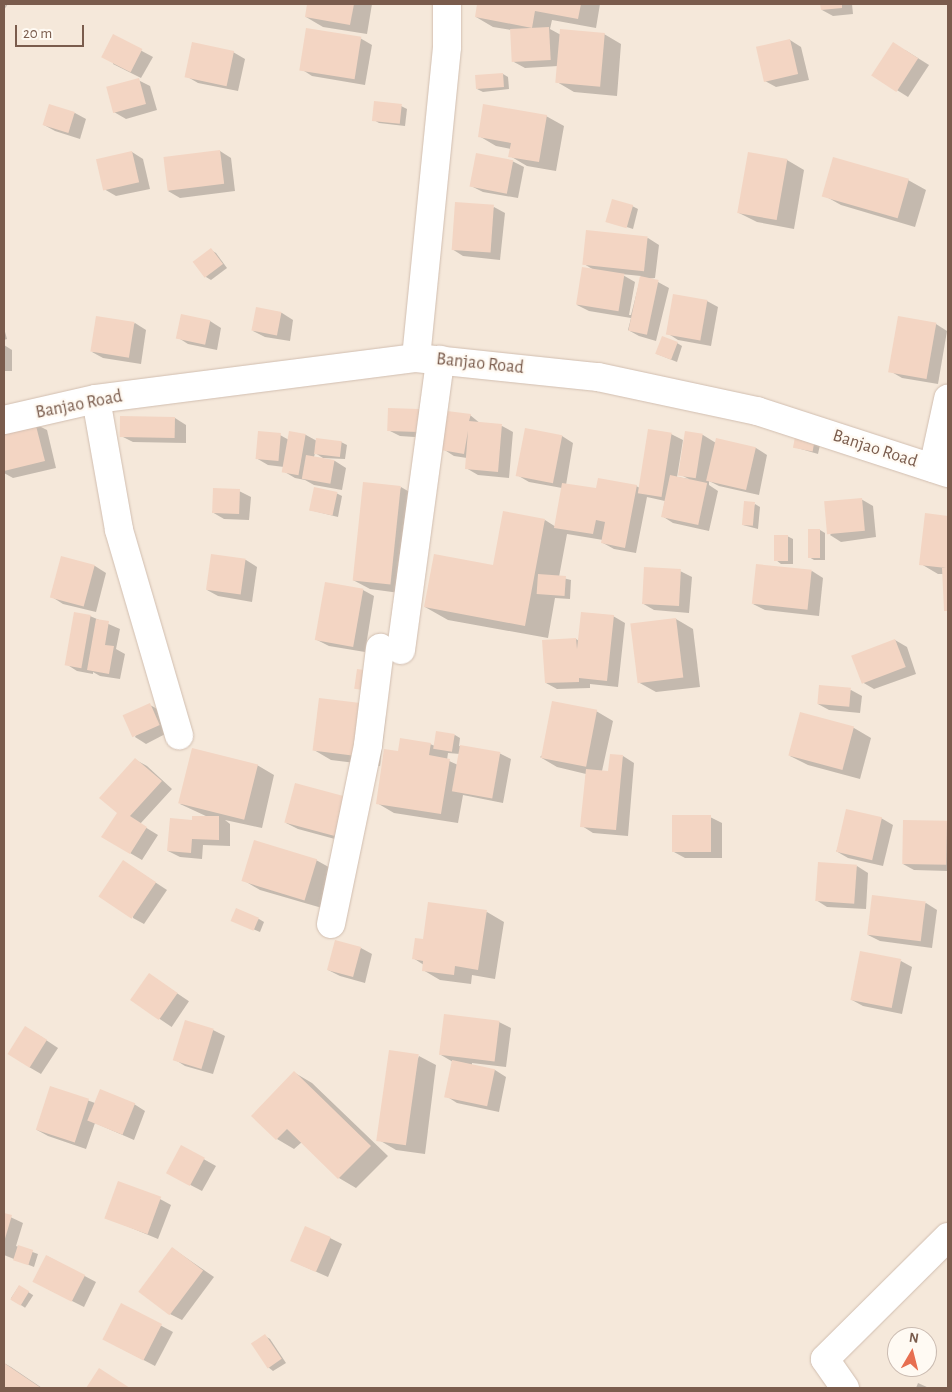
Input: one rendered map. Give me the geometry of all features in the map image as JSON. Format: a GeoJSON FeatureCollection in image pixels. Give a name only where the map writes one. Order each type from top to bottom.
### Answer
{"type":"FeatureCollection","features":[{"type":"Feature","properties":{"kind":"street"},"geometry":{"type":"LineString","coordinates":[[331,924],[390,649],[428,359],[438,144],[447,47],[447,4]]}},
{"type":"Feature","properties":{"kind":"street","name":"Banjao Road"},"geometry":{"type":"LineString","coordinates":[[4,420],[96,399],[428,359],[598,376],[757,411],[941,470]]}},
{"type":"Feature","properties":{"kind":"street"},"geometry":{"type":"LineString","coordinates":[[96,399],[119,530],[179,735]]}},
{"type":"Feature","properties":{"kind":"street"},"geometry":{"type":"LineString","coordinates":[[941,470],[948,399]]}},
{"type":"Feature","properties":{"kind":"street"},"geometry":{"type":"LineString","coordinates":[[845,1388],[825,1359],[948,1237]]}},
{"type":"Feature","properties":{"kind":"shaded area"},"geometry":{"type":"Polygon","coordinates":[[[4,4],[948,4],[948,1388],[4,1388],[4,4]]]}},
{"type":"Feature","properties":{"kind":"building"},"geometry":{"type":"Polygon","coordinates":[[[307,4],[354,4],[350,25],[305,17],[307,4]]]}},
{"type":"Feature","properties":{"kind":"building"},"geometry":{"type":"Polygon","coordinates":[[[477,4],[581,4],[578,19],[535,11],[532,28],[475,17],[477,4]]]}},
{"type":"Feature","properties":{"kind":"building"},"geometry":{"type":"Polygon","coordinates":[[[820,4],[842,4],[842,8],[821,10],[820,4]]]}},
{"type":"Feature","properties":{"kind":"building"},"geometry":{"type":"Polygon","coordinates":[[[549,27],[551,60],[512,62],[510,29],[549,27]]]}},
{"type":"Feature","properties":{"kind":"building"},"geometry":{"type":"Polygon","coordinates":[[[306,28],[361,37],[355,79],[299,70],[306,28]]]}},
{"type":"Feature","properties":{"kind":"building"},"geometry":{"type":"Polygon","coordinates":[[[560,29],[605,33],[600,87],[555,83],[560,29]]]}},
{"type":"Feature","properties":{"kind":"building"},"geometry":{"type":"Polygon","coordinates":[[[113,34],[142,49],[131,72],[101,57],[113,34]]]}},
{"type":"Feature","properties":{"kind":"building"},"geometry":{"type":"Polygon","coordinates":[[[790,39],[798,74],[764,82],[756,47],[790,39]]]}},
{"type":"Feature","properties":{"kind":"building"},"geometry":{"type":"Polygon","coordinates":[[[192,42],[234,51],[227,86],[185,77],[192,42]]]}},
{"type":"Feature","properties":{"kind":"building"},"geometry":{"type":"Polygon","coordinates":[[[893,42],[918,58],[896,92],[871,76],[893,42]]]}},
{"type":"Feature","properties":{"kind":"building"},"geometry":{"type":"Polygon","coordinates":[[[503,73],[504,87],[476,89],[475,75],[503,73]]]}},
{"type":"Feature","properties":{"kind":"building"},"geometry":{"type":"Polygon","coordinates":[[[139,78],[146,104],[113,113],[106,87],[139,78]]]}},
{"type":"Feature","properties":{"kind":"building"},"geometry":{"type":"Polygon","coordinates":[[[374,101],[402,104],[400,124],[372,121],[374,101]]]}},
{"type":"Feature","properties":{"kind":"building"},"geometry":{"type":"Polygon","coordinates":[[[49,104],[75,112],[68,133],[43,125],[49,104]]]}},
{"type":"Feature","properties":{"kind":"building"},"geometry":{"type":"Polygon","coordinates":[[[483,104],[547,115],[539,162],[508,157],[511,143],[478,137],[483,104]]]}},
{"type":"Feature","properties":{"kind":"building"},"geometry":{"type":"Polygon","coordinates":[[[220,150],[224,184],[168,191],[163,157],[220,150]]]}},
{"type":"Feature","properties":{"kind":"building"},"geometry":{"type":"Polygon","coordinates":[[[132,151],[139,182],[103,191],[96,159],[132,151]]]}},
{"type":"Feature","properties":{"kind":"building"},"geometry":{"type":"Polygon","coordinates":[[[748,152],[787,159],[777,220],[737,213],[748,152]]]}},
{"type":"Feature","properties":{"kind":"building"},"geometry":{"type":"Polygon","coordinates":[[[476,153],[513,160],[507,194],[470,186],[476,153]]]}},
{"type":"Feature","properties":{"kind":"building"},"geometry":{"type":"Polygon","coordinates":[[[833,157],[909,179],[898,218],[822,196],[833,157]]]}},
{"type":"Feature","properties":{"kind":"building"},"geometry":{"type":"Polygon","coordinates":[[[612,199],[633,205],[627,228],[605,222],[612,199]]]}},
{"type":"Feature","properties":{"kind":"building"},"geometry":{"type":"Polygon","coordinates":[[[455,202],[494,205],[491,253],[452,250],[455,202]]]}},
{"type":"Feature","properties":{"kind":"building"},"geometry":{"type":"Polygon","coordinates":[[[586,230],[648,236],[644,271],[582,265],[586,230]]]}},
{"type":"Feature","properties":{"kind":"building"},"geometry":{"type":"Polygon","coordinates":[[[211,248],[223,264],[205,278],[193,262],[211,248]]]}},
{"type":"Feature","properties":{"kind":"building"},"geometry":{"type":"Polygon","coordinates":[[[582,267],[624,274],[619,311],[576,305],[582,267]]]}},
{"type":"Feature","properties":{"kind":"building"},"geometry":{"type":"Polygon","coordinates":[[[640,276],[659,280],[647,335],[628,331],[640,276]]]}},
{"type":"Feature","properties":{"kind":"building"},"geometry":{"type":"Polygon","coordinates":[[[673,294],[707,300],[700,340],[666,334],[673,294]]]}},
{"type":"Feature","properties":{"kind":"building"},"geometry":{"type":"Polygon","coordinates":[[[256,307],[282,312],[277,336],[251,331],[256,307]]]}},
{"type":"Feature","properties":{"kind":"building"},"geometry":{"type":"Polygon","coordinates":[[[181,314],[210,320],[205,345],[176,338],[181,314]]]}},
{"type":"Feature","properties":{"kind":"building"},"geometry":{"type":"Polygon","coordinates":[[[96,316],[135,322],[129,358],[90,352],[96,316]]]}},
{"type":"Feature","properties":{"kind":"building"},"geometry":{"type":"Polygon","coordinates":[[[898,316],[936,323],[927,379],[888,372],[898,316]]]}},
{"type":"Feature","properties":{"kind":"building"},"geometry":{"type":"Polygon","coordinates":[[[662,336],[678,342],[671,360],[655,354],[662,336]]]}},
{"type":"Feature","properties":{"kind":"building"},"geometry":{"type":"Polygon","coordinates":[[[388,408],[419,409],[418,432],[387,431],[388,408]]]}},
{"type":"Feature","properties":{"kind":"building"},"geometry":{"type":"Polygon","coordinates":[[[447,411],[471,414],[469,421],[502,424],[498,472],[465,469],[468,431],[464,454],[441,450],[447,411]]]}},
{"type":"Feature","properties":{"kind":"building"},"geometry":{"type":"Polygon","coordinates":[[[120,416],[175,417],[175,438],[120,437],[120,416]]]}},
{"type":"Feature","properties":{"kind":"building"},"geometry":{"type":"Polygon","coordinates":[[[35,422],[45,461],[4,471],[4,430],[35,422]]]}},
{"type":"Feature","properties":{"kind":"building"},"geometry":{"type":"Polygon","coordinates":[[[525,428],[562,435],[553,483],[516,476],[525,428]]]}},
{"type":"Feature","properties":{"kind":"building"},"geometry":{"type":"Polygon","coordinates":[[[648,429],[672,433],[662,497],[638,493],[648,429]]]}},
{"type":"Feature","properties":{"kind":"building"},"geometry":{"type":"Polygon","coordinates":[[[258,431],[281,433],[278,461],[256,459],[258,431]]]}},
{"type":"Feature","properties":{"kind":"building"},"geometry":{"type":"Polygon","coordinates":[[[289,431],[306,434],[298,475],[282,472],[289,431]]]}},
{"type":"Feature","properties":{"kind":"building"},"geometry":{"type":"Polygon","coordinates":[[[685,431],[703,434],[696,478],[678,475],[685,431]]]}},
{"type":"Feature","properties":{"kind":"building"},"geometry":{"type":"Polygon","coordinates":[[[796,432],[816,436],[813,452],[793,448],[796,432]]]}},
{"type":"Feature","properties":{"kind":"building"},"geometry":{"type":"Polygon","coordinates":[[[316,438],[342,441],[340,457],[314,454],[316,438]]]}},
{"type":"Feature","properties":{"kind":"building"},"geometry":{"type":"Polygon","coordinates":[[[716,438],[756,447],[746,490],[706,481],[716,438]]]}},
{"type":"Feature","properties":{"kind":"building"},"geometry":{"type":"Polygon","coordinates":[[[306,455],[335,460],[330,484],[302,479],[306,455]]]}},
{"type":"Feature","properties":{"kind":"building"},"geometry":{"type":"Polygon","coordinates":[[[670,475],[707,483],[698,525],[661,517],[670,475]]]}},
{"type":"Feature","properties":{"kind":"building"},"geometry":{"type":"Polygon","coordinates":[[[598,478],[637,485],[625,548],[601,543],[605,522],[596,520],[593,534],[554,528],[562,483],[596,488],[598,478]]]}},
{"type":"Feature","properties":{"kind":"building"},"geometry":{"type":"Polygon","coordinates":[[[363,482],[401,486],[390,584],[353,580],[363,482]]]}},
{"type":"Feature","properties":{"kind":"building"},"geometry":{"type":"Polygon","coordinates":[[[314,487],[337,492],[332,515],[309,510],[314,487]]]}},
{"type":"Feature","properties":{"kind":"building"},"geometry":{"type":"Polygon","coordinates":[[[213,488],[240,489],[239,514],[212,513],[213,488]]]}},
{"type":"Feature","properties":{"kind":"building"},"geometry":{"type":"Polygon","coordinates":[[[862,498],[865,531],[827,534],[824,501],[862,498]]]}},
{"type":"Feature","properties":{"kind":"building"},"geometry":{"type":"Polygon","coordinates":[[[744,501],[755,502],[753,526],[742,525],[744,501]]]}},
{"type":"Feature","properties":{"kind":"building"},"geometry":{"type":"Polygon","coordinates":[[[503,511],[545,519],[525,626],[424,607],[434,554],[493,565],[503,511]]]}},
{"type":"Feature","properties":{"kind":"building"},"geometry":{"type":"Polygon","coordinates":[[[925,513],[948,516],[948,611],[944,611],[942,568],[946,568],[919,565],[925,513]]]}},
{"type":"Feature","properties":{"kind":"building"},"geometry":{"type":"Polygon","coordinates":[[[808,529],[820,529],[820,558],[808,558],[808,529]]]}},
{"type":"Feature","properties":{"kind":"building"},"geometry":{"type":"Polygon","coordinates":[[[774,535],[788,535],[788,561],[774,561],[774,535]]]}},
{"type":"Feature","properties":{"kind":"building"},"geometry":{"type":"Polygon","coordinates":[[[211,554],[246,559],[241,595],[206,590],[211,554]]]}},
{"type":"Feature","properties":{"kind":"building"},"geometry":{"type":"Polygon","coordinates":[[[61,556],[95,565],[84,607],[50,598],[61,556]]]}},
{"type":"Feature","properties":{"kind":"building"},"geometry":{"type":"Polygon","coordinates":[[[756,564],[812,570],[808,610],[752,604],[756,564]]]}},
{"type":"Feature","properties":{"kind":"building"},"geometry":{"type":"Polygon","coordinates":[[[644,567],[681,569],[679,606],[642,604],[644,567]]]}},
{"type":"Feature","properties":{"kind":"building"},"geometry":{"type":"Polygon","coordinates":[[[538,574],[566,576],[565,596],[537,594],[538,574]]]}},
{"type":"Feature","properties":{"kind":"building"},"geometry":{"type":"Polygon","coordinates":[[[325,582],[363,589],[353,647],[315,640],[325,582]]]}},
{"type":"Feature","properties":{"kind":"building"},"geometry":{"type":"Polygon","coordinates":[[[74,612],[91,615],[81,668],[65,665],[74,612]]]}},
{"type":"Feature","properties":{"kind":"building"},"geometry":{"type":"Polygon","coordinates":[[[581,612],[614,615],[607,681],[579,678],[579,682],[545,683],[542,640],[576,638],[577,649],[581,612]]]}},
{"type":"Feature","properties":{"kind":"building"},"geometry":{"type":"Polygon","coordinates":[[[676,618],[683,678],[638,683],[630,624],[676,618]]]}},
{"type":"Feature","properties":{"kind":"building"},"geometry":{"type":"Polygon","coordinates":[[[96,619],[109,621],[105,645],[114,646],[109,674],[87,670],[96,619]]]}},
{"type":"Feature","properties":{"kind":"building"},"geometry":{"type":"Polygon","coordinates":[[[895,639],[906,667],[862,684],[851,656],[895,639]]]}},
{"type":"Feature","properties":{"kind":"building"},"geometry":{"type":"Polygon","coordinates":[[[357,669],[371,671],[368,691],[354,689],[357,669]]]}},
{"type":"Feature","properties":{"kind":"building"},"geometry":{"type":"Polygon","coordinates":[[[819,685],[851,688],[849,707],[817,704],[819,685]]]}},
{"type":"Feature","properties":{"kind":"building"},"geometry":{"type":"Polygon","coordinates":[[[319,698],[369,704],[362,757],[313,751],[319,698]]]}},
{"type":"Feature","properties":{"kind":"building"},"geometry":{"type":"Polygon","coordinates":[[[552,701],[597,710],[586,767],[541,758],[552,701]]]}},
{"type":"Feature","properties":{"kind":"building"},"geometry":{"type":"Polygon","coordinates":[[[150,703],[160,725],[132,737],[123,715],[150,703]]]}},
{"type":"Feature","properties":{"kind":"building"},"geometry":{"type":"Polygon","coordinates":[[[800,712],[854,726],[842,770],[788,755],[800,712]]]}},
{"type":"Feature","properties":{"kind":"building"},"geometry":{"type":"Polygon","coordinates":[[[436,731],[455,734],[452,752],[433,749],[436,731]]]}},
{"type":"Feature","properties":{"kind":"building"},"geometry":{"type":"Polygon","coordinates":[[[400,738],[431,743],[429,755],[450,759],[441,814],[376,804],[384,749],[398,751],[400,738]]]}},
{"type":"Feature","properties":{"kind":"building"},"geometry":{"type":"Polygon","coordinates":[[[460,745],[500,752],[492,798],[452,791],[460,745]]]}},
{"type":"Feature","properties":{"kind":"building"},"geometry":{"type":"Polygon","coordinates":[[[192,748],[258,764],[244,820],[178,803],[192,748]]]}},
{"type":"Feature","properties":{"kind":"building"},"geometry":{"type":"Polygon","coordinates":[[[610,754],[623,755],[616,830],[580,827],[586,769],[608,771],[610,754]]]}},
{"type":"Feature","properties":{"kind":"building"},"geometry":{"type":"Polygon","coordinates":[[[135,758],[162,781],[130,816],[147,827],[130,854],[101,837],[117,813],[99,798],[135,758]]]}},
{"type":"Feature","properties":{"kind":"building"},"geometry":{"type":"Polygon","coordinates":[[[295,783],[345,796],[335,836],[284,823],[295,783]]]}},
{"type":"Feature","properties":{"kind":"building"},"geometry":{"type":"Polygon","coordinates":[[[846,809],[882,817],[872,860],[836,852],[846,809]]]}},
{"type":"Feature","properties":{"kind":"building"},"geometry":{"type":"Polygon","coordinates":[[[672,815],[711,815],[711,852],[672,852],[672,815]]]}},
{"type":"Feature","properties":{"kind":"building"},"geometry":{"type":"Polygon","coordinates":[[[192,816],[219,816],[219,840],[192,839],[191,853],[167,851],[170,818],[192,820],[192,816]]]}},
{"type":"Feature","properties":{"kind":"building"},"geometry":{"type":"Polygon","coordinates":[[[903,820],[947,821],[946,865],[902,864],[903,820]]]}},
{"type":"Feature","properties":{"kind":"building"},"geometry":{"type":"Polygon","coordinates":[[[254,840],[317,859],[305,900],[241,881],[254,840]]]}},
{"type":"Feature","properties":{"kind":"building"},"geometry":{"type":"Polygon","coordinates":[[[123,860],[156,882],[132,919],[98,896],[123,860]]]}},
{"type":"Feature","properties":{"kind":"building"},"geometry":{"type":"Polygon","coordinates":[[[818,862],[857,865],[854,904],[815,901],[818,862]]]}},
{"type":"Feature","properties":{"kind":"building"},"geometry":{"type":"Polygon","coordinates":[[[872,895],[926,902],[921,941],[867,935],[872,895]]]}},
{"type":"Feature","properties":{"kind":"building"},"geometry":{"type":"Polygon","coordinates":[[[428,902],[487,910],[478,970],[455,966],[454,975],[422,971],[423,961],[412,959],[415,938],[423,939],[428,902]]]}},
{"type":"Feature","properties":{"kind":"building"},"geometry":{"type":"Polygon","coordinates":[[[236,908],[259,918],[254,931],[231,921],[236,908]]]}},
{"type":"Feature","properties":{"kind":"building"},"geometry":{"type":"Polygon","coordinates":[[[335,940],[361,947],[353,977],[327,970],[335,940]]]}},
{"type":"Feature","properties":{"kind":"building"},"geometry":{"type":"Polygon","coordinates":[[[860,951],[901,959],[892,1008],[850,1000],[860,951]]]}},
{"type":"Feature","properties":{"kind":"building"},"geometry":{"type":"Polygon","coordinates":[[[149,973],[178,993],[159,1020],[130,1000],[149,973]]]}},
{"type":"Feature","properties":{"kind":"building"},"geometry":{"type":"Polygon","coordinates":[[[444,1014],[500,1021],[495,1062],[439,1055],[444,1014]]]}},
{"type":"Feature","properties":{"kind":"building"},"geometry":{"type":"Polygon","coordinates":[[[185,1020],[214,1029],[201,1069],[173,1060],[185,1020]]]}},
{"type":"Feature","properties":{"kind":"building"},"geometry":{"type":"Polygon","coordinates":[[[25,1026],[47,1040],[30,1068],[8,1054],[25,1026]]]}},
{"type":"Feature","properties":{"kind":"building"},"geometry":{"type":"Polygon","coordinates":[[[389,1050],[419,1054],[406,1145],[376,1141],[389,1050]]]}},
{"type":"Feature","properties":{"kind":"building"},"geometry":{"type":"Polygon","coordinates":[[[452,1060],[495,1069],[487,1106],[444,1097],[452,1060]]]}},
{"type":"Feature","properties":{"kind":"building"},"geometry":{"type":"Polygon","coordinates":[[[294,1071],[371,1146],[338,1179],[287,1129],[276,1140],[251,1116],[294,1071]]]}},
{"type":"Feature","properties":{"kind":"building"},"geometry":{"type":"Polygon","coordinates":[[[50,1086],[89,1099],[75,1142],[36,1130],[50,1086]]]}},
{"type":"Feature","properties":{"kind":"building"},"geometry":{"type":"Polygon","coordinates":[[[100,1089],[135,1103],[122,1135],[87,1121],[100,1089]]]}},
{"type":"Feature","properties":{"kind":"building"},"geometry":{"type":"Polygon","coordinates":[[[181,1145],[205,1158],[190,1186],[166,1173],[181,1145]]]}},
{"type":"Feature","properties":{"kind":"building"},"geometry":{"type":"Polygon","coordinates":[[[118,1181],[161,1197],[148,1234],[104,1219],[118,1181]]]}},
{"type":"Feature","properties":{"kind":"building"},"geometry":{"type":"Polygon","coordinates":[[[4,1213],[12,1215],[4,1242],[4,1213]]]}},
{"type":"Feature","properties":{"kind":"building"},"geometry":{"type":"Polygon","coordinates":[[[305,1226],[331,1237],[316,1272],[290,1261],[305,1226]]]}},
{"type":"Feature","properties":{"kind":"building"},"geometry":{"type":"Polygon","coordinates":[[[18,1245],[33,1250],[28,1265],[13,1260],[18,1245]]]}},
{"type":"Feature","properties":{"kind":"building"},"geometry":{"type":"Polygon","coordinates":[[[172,1247],[203,1270],[169,1315],[138,1292],[172,1247]]]}},
{"type":"Feature","properties":{"kind":"building"},"geometry":{"type":"Polygon","coordinates":[[[46,1255],[85,1275],[72,1302],[32,1282],[46,1255]]]}},
{"type":"Feature","properties":{"kind":"building"},"geometry":{"type":"Polygon","coordinates":[[[19,1285],[29,1291],[21,1306],[10,1300],[19,1285]]]}},
{"type":"Feature","properties":{"kind":"building"},"geometry":{"type":"Polygon","coordinates":[[[121,1303],[162,1324],[143,1360],[102,1340],[121,1303]]]}},
{"type":"Feature","properties":{"kind":"building"},"geometry":{"type":"Polygon","coordinates":[[[265,1334],[282,1359],[268,1368],[251,1344],[265,1334]]]}},
{"type":"Feature","properties":{"kind":"building"},"geometry":{"type":"Polygon","coordinates":[[[4,1363],[41,1388],[4,1388],[4,1363]]]}},
{"type":"Feature","properties":{"kind":"building"},"geometry":{"type":"Polygon","coordinates":[[[99,1368],[130,1388],[86,1388],[99,1368]]]}}]}
